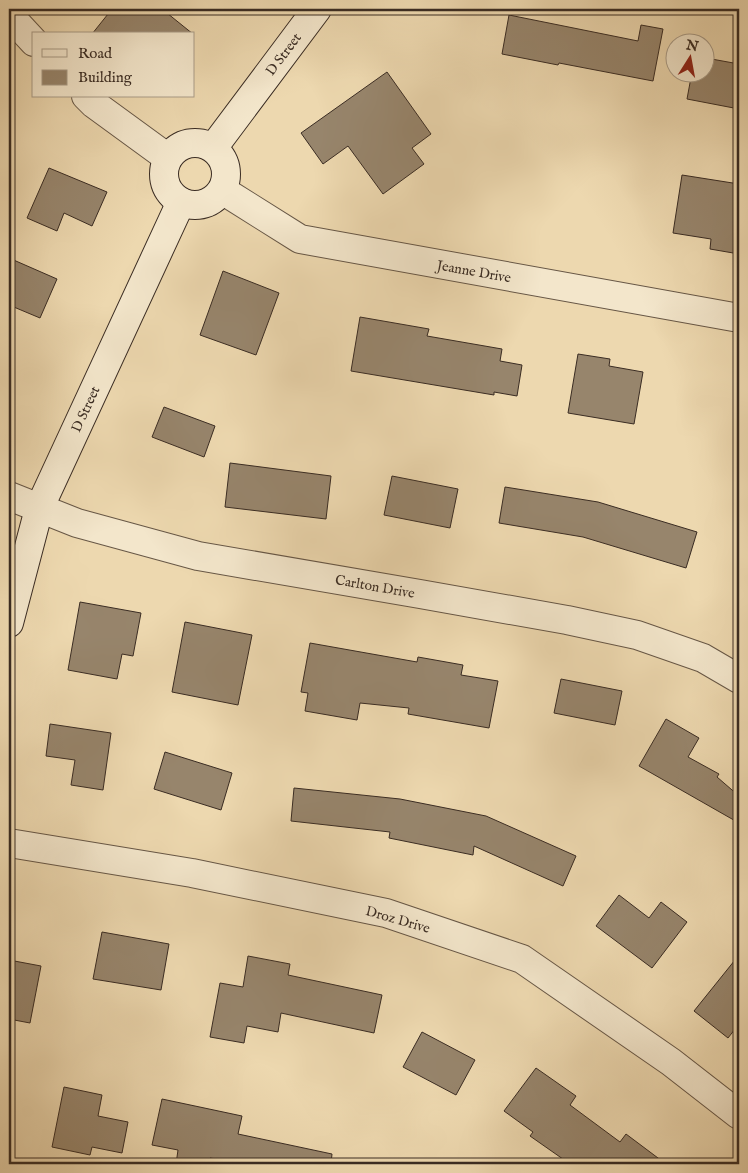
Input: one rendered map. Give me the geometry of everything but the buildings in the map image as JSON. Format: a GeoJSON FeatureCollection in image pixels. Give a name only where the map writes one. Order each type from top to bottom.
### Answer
{"type":"FeatureCollection","features":[{"type":"Feature","properties":{"kind":"street","name":"D Street"},"geometry":{"type":"LineString","coordinates":[[213,148],[317,9]]}},
{"type":"Feature","properties":{"kind":"street"},"geometry":{"type":"LineString","coordinates":[[9,15],[32,40]]}},
{"type":"Feature","properties":{"kind":"street"},"geometry":{"type":"LineString","coordinates":[[88,98],[168,158]]}},
{"type":"Feature","properties":{"kind":"street"},"geometry":{"type":"LineString","coordinates":[[199,143],[213,148],[225,164],[225,185],[222,190],[211,201],[201,206],[180,202],[172,196],[166,187],[164,167],[168,158],[175,150],[184,145],[199,143]]}},
{"type":"Feature","properties":{"kind":"street","name":"Jeanne Drive"},"geometry":{"type":"LineString","coordinates":[[222,190],[300,239],[739,318]]}},
{"type":"Feature","properties":{"kind":"street","name":"D Street"},"geometry":{"type":"LineString","coordinates":[[9,623],[39,509],[180,202]]}},
{"type":"Feature","properties":{"kind":"street","name":"Carlton Drive"},"geometry":{"type":"LineString","coordinates":[[9,496],[78,523],[198,556],[538,615],[637,635],[703,658],[739,679]]}},
{"type":"Feature","properties":{"kind":"street","name":"Droz Drive"},"geometry":{"type":"LineString","coordinates":[[9,843],[192,873],[386,913],[522,959],[671,1062],[739,1115]]}}]}
